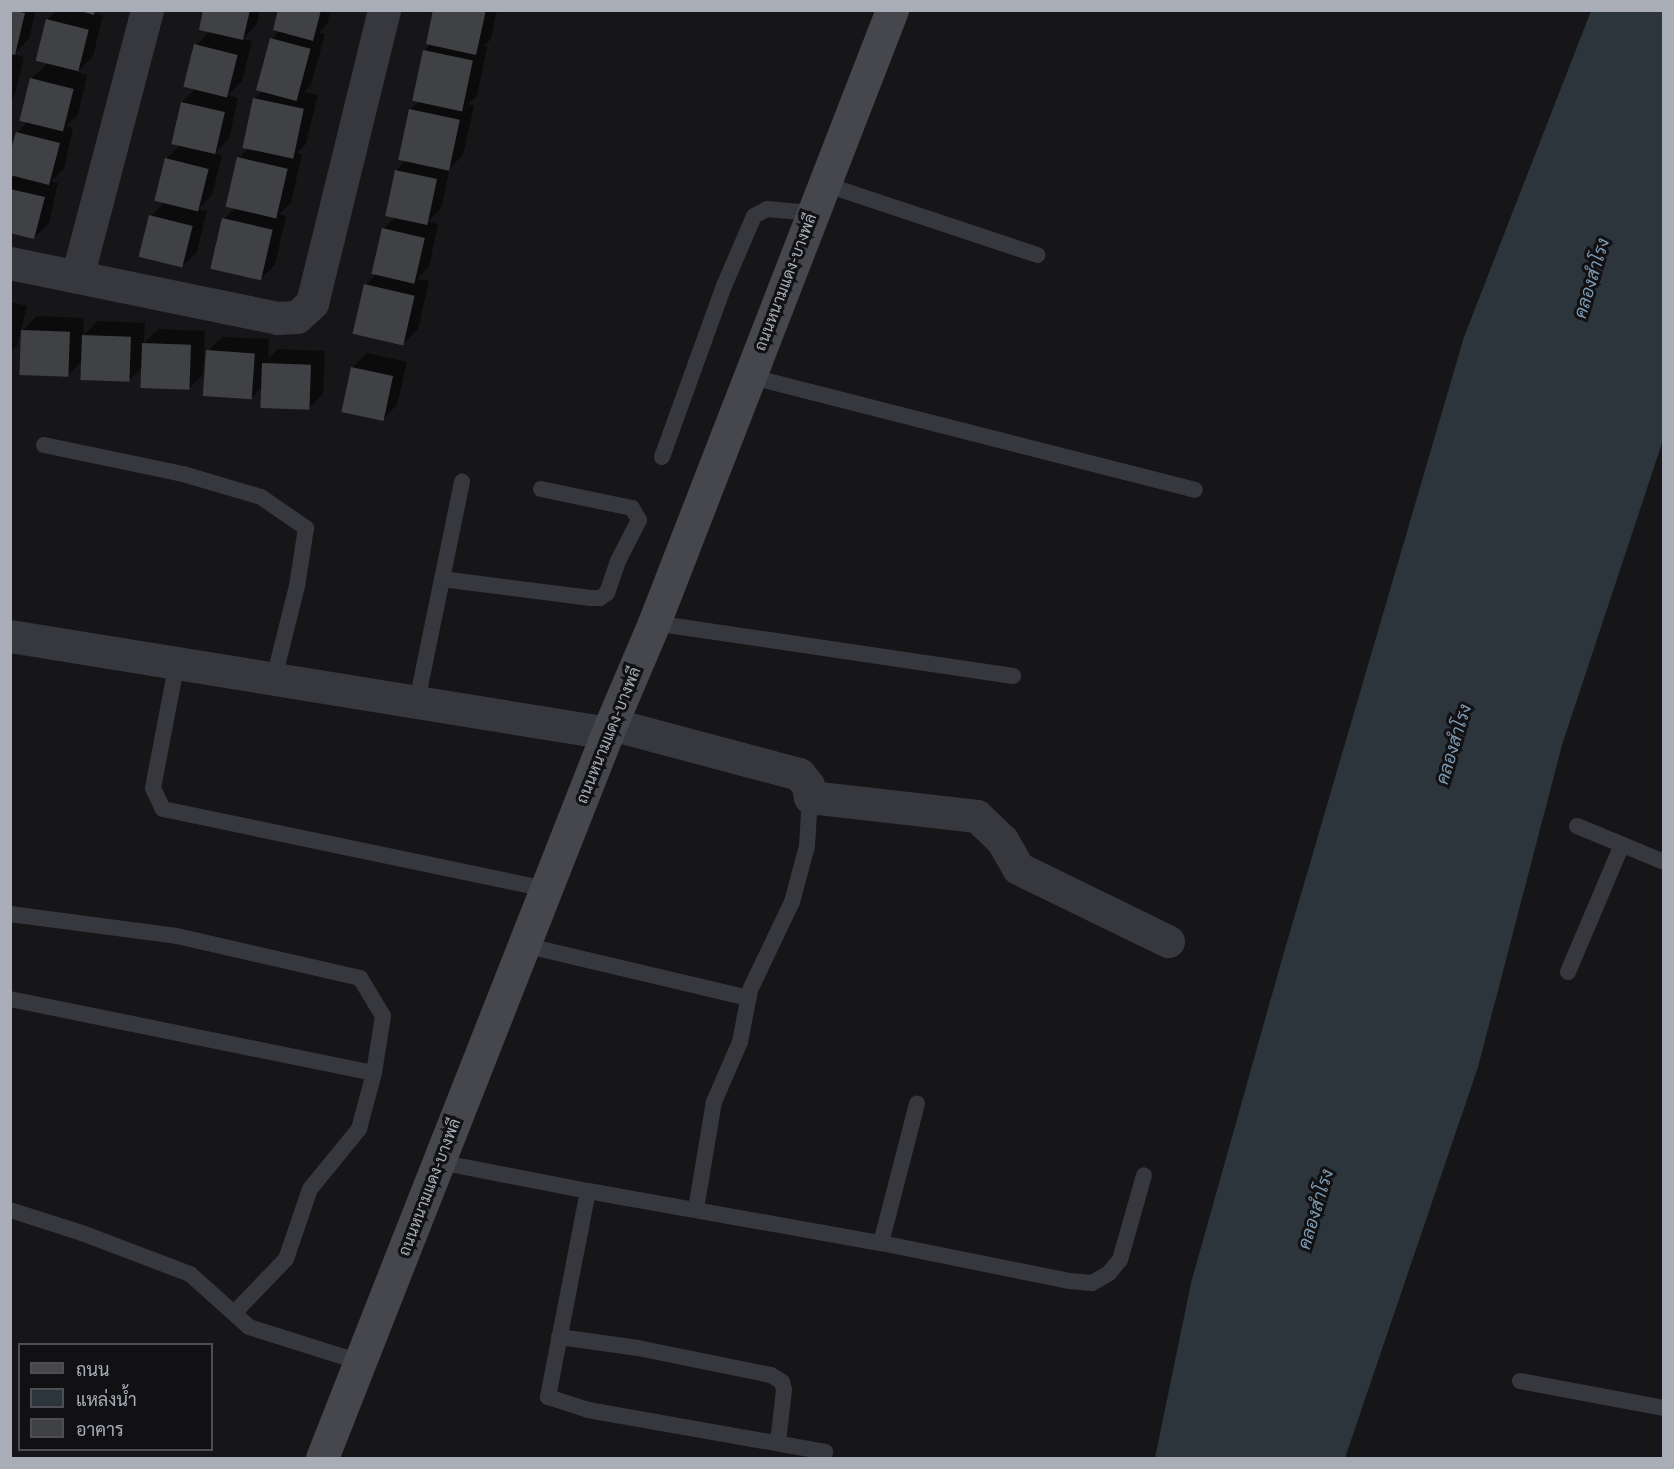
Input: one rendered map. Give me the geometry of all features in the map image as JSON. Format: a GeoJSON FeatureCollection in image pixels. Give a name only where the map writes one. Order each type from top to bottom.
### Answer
{"type":"FeatureCollection","features":[{"type":"Feature","properties":{"kind":"main road","name":"ถนนหนามแดง-บางพลี"},"geometry":{"type":"LineString","coordinates":[[322,1458],[610,728],[654,623],[892,10]]}},
{"type":"Feature","properties":{"kind":"street"},"geometry":{"type":"LineString","coordinates":[[77,277],[147,10]]}},
{"type":"Feature","properties":{"kind":"street"},"geometry":{"type":"LineString","coordinates":[[10,263],[277,318],[297,317],[312,303],[384,10]]}},
{"type":"Feature","properties":{"kind":"street"},"geometry":{"type":"LineString","coordinates":[[10,636],[417,701],[610,728],[799,774],[808,785],[810,797],[977,816],[1002,840],[1018,868],[1168,941]]}},
{"type":"Feature","properties":{"kind":"lane"},"geometry":{"type":"LineString","coordinates":[[662,457],[724,286],[754,216],[767,209],[818,198],[1038,255]]}},
{"type":"Feature","properties":{"kind":"lane"},"geometry":{"type":"LineString","coordinates":[[748,376],[1196,490]]}},
{"type":"Feature","properties":{"kind":"lane"},"geometry":{"type":"LineString","coordinates":[[44,445],[183,474],[261,497],[306,528],[297,585],[274,678]]}},
{"type":"Feature","properties":{"kind":"lane"},"geometry":{"type":"LineString","coordinates":[[417,701],[462,482]]}},
{"type":"Feature","properties":{"kind":"lane"},"geometry":{"type":"LineString","coordinates":[[442,579],[591,598],[600,598],[607,593],[618,561],[639,520],[632,508],[541,489]]}},
{"type":"Feature","properties":{"kind":"lane"},"geometry":{"type":"LineString","coordinates":[[654,623],[1013,676]]}},
{"type":"Feature","properties":{"kind":"lane"},"geometry":{"type":"LineString","coordinates":[[177,662],[153,788],[163,809],[547,889]]}},
{"type":"Feature","properties":{"kind":"lane"},"geometry":{"type":"LineString","coordinates":[[696,1209],[714,1102],[740,1042],[749,998],[760,966],[792,902],[807,846],[810,797]]}},
{"type":"Feature","properties":{"kind":"lane"},"geometry":{"type":"LineString","coordinates":[[1577,826],[1664,862]]}},
{"type":"Feature","properties":{"kind":"lane"},"geometry":{"type":"LineString","coordinates":[[1568,972],[1622,845]]}},
{"type":"Feature","properties":{"kind":"lane"},"geometry":{"type":"LineString","coordinates":[[10,914],[177,936],[360,978],[383,1016],[374,1073],[359,1129],[310,1189],[286,1259],[234,1313]]}},
{"type":"Feature","properties":{"kind":"lane"},"geometry":{"type":"LineString","coordinates":[[524,945],[749,998]]}},
{"type":"Feature","properties":{"kind":"lane"},"geometry":{"type":"LineString","coordinates":[[10,999],[374,1073]]}},
{"type":"Feature","properties":{"kind":"lane"},"geometry":{"type":"LineString","coordinates":[[880,1243],[917,1104]]}},
{"type":"Feature","properties":{"kind":"lane"},"geometry":{"type":"LineString","coordinates":[[439,1162],[880,1243],[1070,1281],[1092,1283],[1109,1274],[1120,1260],[1144,1175]]}},
{"type":"Feature","properties":{"kind":"lane"},"geometry":{"type":"LineString","coordinates":[[588,1191],[548,1397],[588,1410],[769,1444],[778,1442],[825,1452]]}},
{"type":"Feature","properties":{"kind":"lane"},"geometry":{"type":"LineString","coordinates":[[10,1210],[82,1233],[190,1274],[249,1327],[360,1362]]}},
{"type":"Feature","properties":{"kind":"lane"},"geometry":{"type":"LineString","coordinates":[[559,1337],[638,1348],[771,1376],[782,1382],[784,1390],[778,1442]]}},
{"type":"Feature","properties":{"kind":"lane"},"geometry":{"type":"LineString","coordinates":[[1520,1381],[1664,1408]]}},
{"type":"Feature","properties":{"kind":"water","name":"คลองสำโรง"},"geometry":{"type":"Polygon","coordinates":[[[1591,11],[1663,11],[1663,440],[1562,745],[1478,1067],[1345,1458],[1155,1458],[1191,1283],[1282,959],[1464,337],[1591,11]]]}},
{"type":"Feature","properties":{"kind":"building"},"geometry":{"type":"Polygon","coordinates":[[[10,10],[25,13],[15,55],[10,54],[10,10]]]}},
{"type":"Feature","properties":{"kind":"building"},"geometry":{"type":"Polygon","coordinates":[[[77,10],[95,10],[94,15],[77,10]]]}},
{"type":"Feature","properties":{"kind":"building"},"geometry":{"type":"Polygon","coordinates":[[[203,10],[250,10],[243,40],[199,30],[203,10]]]}},
{"type":"Feature","properties":{"kind":"building"},"geometry":{"type":"Polygon","coordinates":[[[278,10],[321,10],[313,41],[273,30],[278,10]]]}},
{"type":"Feature","properties":{"kind":"building"},"geometry":{"type":"Polygon","coordinates":[[[433,10],[486,10],[476,55],[426,44],[433,10]]]}},
{"type":"Feature","properties":{"kind":"building"},"geometry":{"type":"Polygon","coordinates":[[[46,19],[89,30],[78,71],[36,61],[46,19]]]}},
{"type":"Feature","properties":{"kind":"building"},"geometry":{"type":"Polygon","coordinates":[[[270,38],[311,49],[297,101],[256,90],[270,38]]]}},
{"type":"Feature","properties":{"kind":"building"},"geometry":{"type":"Polygon","coordinates":[[[194,44],[238,55],[227,98],[183,87],[194,44]]]}},
{"type":"Feature","properties":{"kind":"building"},"geometry":{"type":"Polygon","coordinates":[[[423,50],[473,61],[462,111],[412,101],[423,50]]]}},
{"type":"Feature","properties":{"kind":"building"},"geometry":{"type":"Polygon","coordinates":[[[30,78],[74,89],[63,132],[19,121],[30,78]]]}},
{"type":"Feature","properties":{"kind":"building"},"geometry":{"type":"Polygon","coordinates":[[[253,98],[304,109],[293,159],[242,148],[253,98]]]}},
{"type":"Feature","properties":{"kind":"building"},"geometry":{"type":"Polygon","coordinates":[[[181,102],[225,112],[215,154],[171,144],[181,102]]]}},
{"type":"Feature","properties":{"kind":"building"},"geometry":{"type":"Polygon","coordinates":[[[409,109],[460,120],[449,171],[398,160],[409,109]]]}},
{"type":"Feature","properties":{"kind":"building"},"geometry":{"type":"Polygon","coordinates":[[[16,132],[60,143],[49,185],[10,175],[10,153],[16,132]]]}},
{"type":"Feature","properties":{"kind":"building"},"geometry":{"type":"Polygon","coordinates":[[[237,157],[288,169],[276,218],[226,207],[237,157]]]}},
{"type":"Feature","properties":{"kind":"building"},"geometry":{"type":"Polygon","coordinates":[[[165,158],[209,169],[198,212],[154,201],[165,158]]]}},
{"type":"Feature","properties":{"kind":"building"},"geometry":{"type":"Polygon","coordinates":[[[395,170],[437,179],[427,225],[385,216],[395,170]]]}},
{"type":"Feature","properties":{"kind":"building"},"geometry":{"type":"Polygon","coordinates":[[[10,189],[45,197],[34,239],[10,233],[10,189]]]}},
{"type":"Feature","properties":{"kind":"building"},"geometry":{"type":"Polygon","coordinates":[[[149,215],[193,226],[182,268],[139,257],[149,215]]]}},
{"type":"Feature","properties":{"kind":"building"},"geometry":{"type":"Polygon","coordinates":[[[222,218],[273,230],[261,280],[210,269],[222,218]]]}},
{"type":"Feature","properties":{"kind":"building"},"geometry":{"type":"Polygon","coordinates":[[[382,228],[425,238],[414,284],[371,274],[382,228]]]}},
{"type":"Feature","properties":{"kind":"building"},"geometry":{"type":"Polygon","coordinates":[[[364,284],[415,296],[403,345],[353,334],[364,284]]]}},
{"type":"Feature","properties":{"kind":"building"},"geometry":{"type":"Polygon","coordinates":[[[21,330],[70,332],[68,377],[19,375],[21,330]]]}},
{"type":"Feature","properties":{"kind":"building"},"geometry":{"type":"Polygon","coordinates":[[[82,335],[131,337],[129,382],[80,380],[82,335]]]}},
{"type":"Feature","properties":{"kind":"building"},"geometry":{"type":"Polygon","coordinates":[[[142,343],[191,345],[189,390],[140,388],[142,343]]]}},
{"type":"Feature","properties":{"kind":"building"},"geometry":{"type":"Polygon","coordinates":[[[206,350],[255,353],[252,399],[203,396],[206,350]]]}},
{"type":"Feature","properties":{"kind":"building"},"geometry":{"type":"Polygon","coordinates":[[[262,363],[311,365],[309,410],[260,408],[262,363]]]}},
{"type":"Feature","properties":{"kind":"building"},"geometry":{"type":"Polygon","coordinates":[[[351,367],[393,376],[383,421],[341,412],[351,367]]]}}]}
